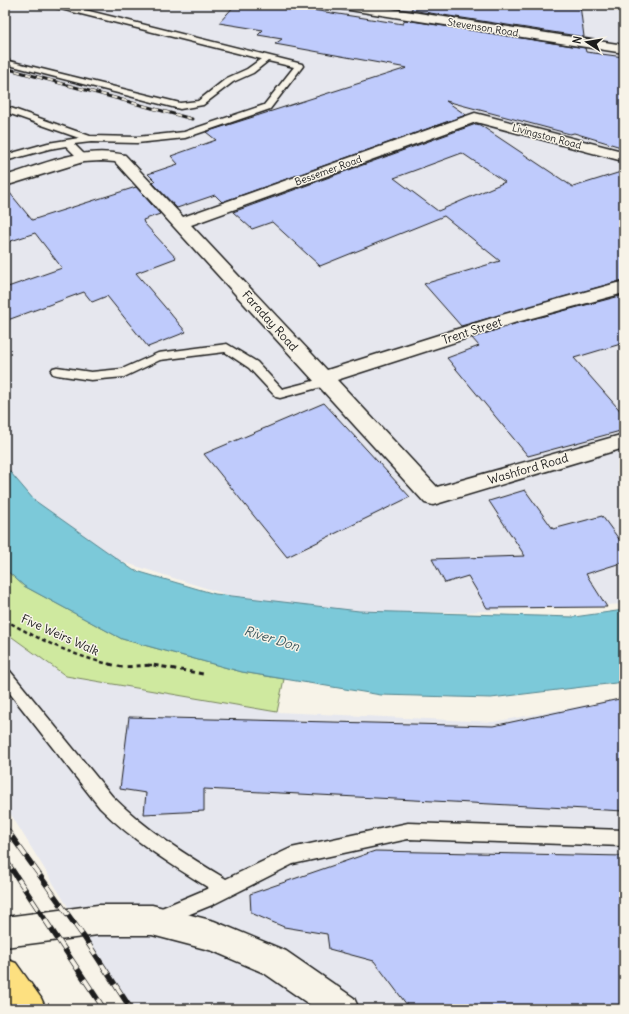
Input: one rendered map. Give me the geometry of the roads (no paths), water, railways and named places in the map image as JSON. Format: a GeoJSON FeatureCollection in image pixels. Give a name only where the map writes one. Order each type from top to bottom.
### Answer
{"type":"FeatureCollection","features":[{"type":"Feature","properties":{"kind":"main road"},"geometry":{"type":"LineString","coordinates":[[5,974],[30,1009]]}},
{"type":"Feature","properties":{"kind":"street","name":"Stevenson Road"},"geometry":{"type":"LineString","coordinates":[[349,5],[624,48]]}},
{"type":"Feature","properties":{"kind":"street","name":"Livingston Road"},"geometry":{"type":"LineString","coordinates":[[476,117],[622,154]]}},
{"type":"Feature","properties":{"kind":"street","name":"Bessemer Road"},"geometry":{"type":"LineString","coordinates":[[181,223],[476,117]]}},
{"type":"Feature","properties":{"kind":"street","name":"Faraday Road"},"geometry":{"type":"LineString","coordinates":[[5,181],[82,157],[102,156],[120,158],[433,497]]}},
{"type":"Feature","properties":{"kind":"street","name":"Trent Street"},"geometry":{"type":"LineString","coordinates":[[324,380],[511,318],[624,287]]}},
{"type":"Feature","properties":{"kind":"street","name":"Washford Road"},"geometry":{"type":"LineString","coordinates":[[433,497],[624,441]]}},
{"type":"Feature","properties":{"kind":"street"},"geometry":{"type":"LineString","coordinates":[[5,932],[98,920],[152,920],[214,936],[275,962],[343,1009]]}},
{"type":"Feature","properties":{"kind":"lane"},"geometry":{"type":"LineString","coordinates":[[5,158],[48,146],[91,139],[137,140],[185,136],[267,107],[299,66],[56,5]]}},
{"type":"Feature","properties":{"kind":"lane"},"geometry":{"type":"LineString","coordinates":[[5,62],[180,106],[200,103],[230,80],[250,71],[267,58]]}},
{"type":"Feature","properties":{"kind":"lane"},"geometry":{"type":"LineString","coordinates":[[5,109],[91,139]]}},
{"type":"Feature","properties":{"kind":"lane"},"geometry":{"type":"LineString","coordinates":[[68,143],[82,157]]}},
{"type":"Feature","properties":{"kind":"lane"},"geometry":{"type":"LineString","coordinates":[[57,371],[90,376],[124,373],[158,357],[227,348],[253,365],[280,394],[324,380]]}},
{"type":"Feature","properties":{"kind":"lane"},"geometry":{"type":"LineString","coordinates":[[5,676],[122,820],[148,840],[226,889]]}},
{"type":"Feature","properties":{"kind":"lane"},"geometry":{"type":"LineString","coordinates":[[152,920],[206,899],[291,856],[408,831],[624,838]]}},
{"type":"Feature","properties":{"kind":"water","name":"River Don"},"geometry":{"type":"Polygon","coordinates":[[[5,466],[34,500],[133,570],[215,594],[359,611],[574,617],[624,610],[624,682],[491,698],[381,695],[242,672],[122,639],[24,586],[5,569],[5,466]]]}},
{"type":"Feature","properties":{"kind":"railway"},"geometry":{"type":"LineString","coordinates":[[5,68],[192,119]]}},
{"type":"Feature","properties":{"kind":"railway"},"geometry":{"type":"LineString","coordinates":[[5,827],[84,937],[131,1009]]}},
{"type":"Feature","properties":{"kind":"railway"},"geometry":{"type":"LineString","coordinates":[[5,859],[104,1009]]}}]}
